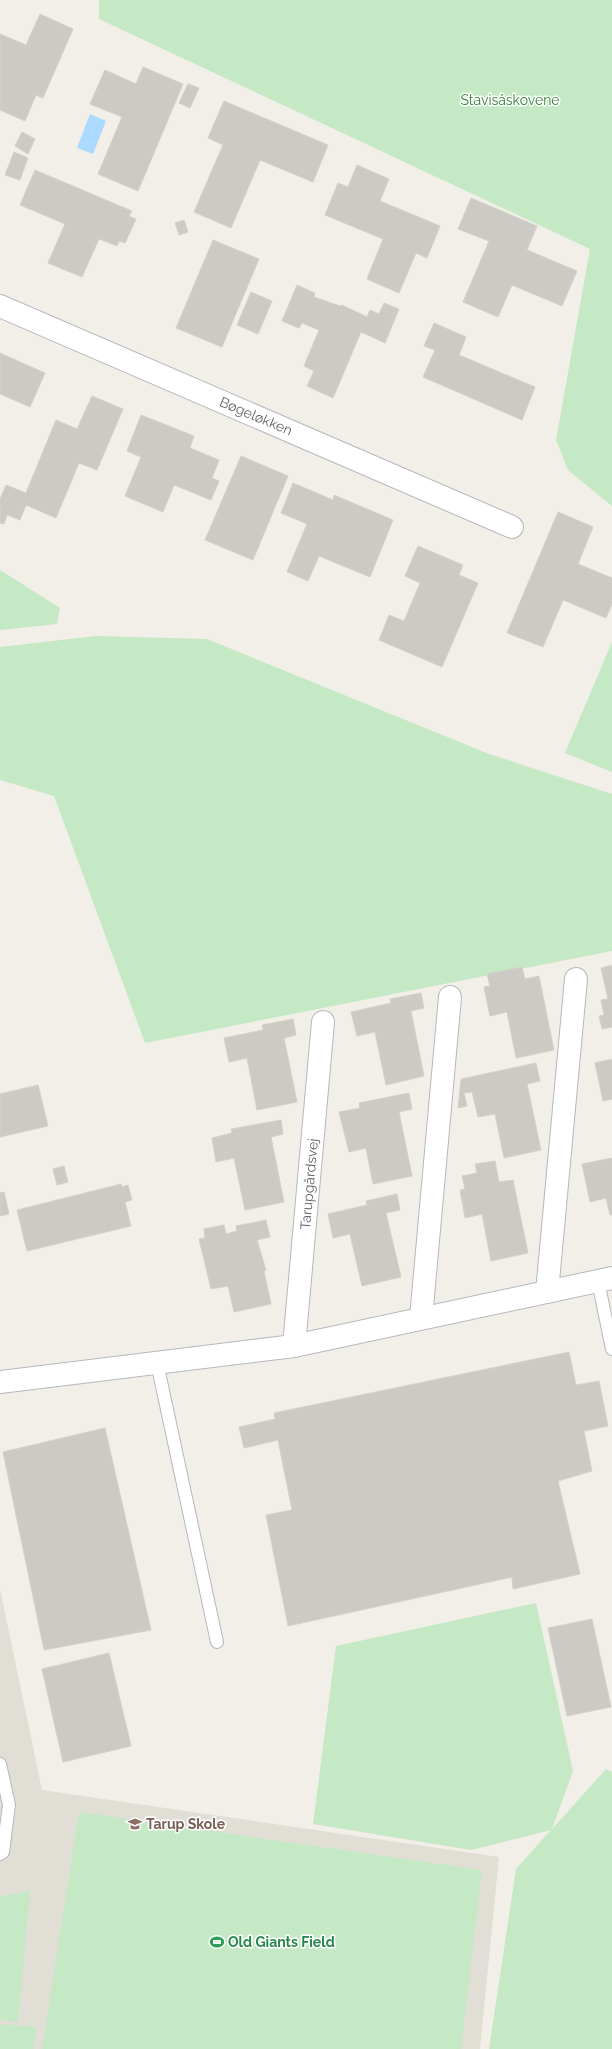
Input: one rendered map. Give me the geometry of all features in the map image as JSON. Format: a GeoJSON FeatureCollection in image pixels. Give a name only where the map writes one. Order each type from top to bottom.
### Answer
{"type":"FeatureCollection","features":[{"type":"Feature","properties":{"kind":"street","name":"Bøgeløkken"},"geometry":{"type":"LineString","coordinates":[[0,306],[512,527]]}},
{"type":"Feature","properties":{"kind":"street"},"geometry":{"type":"LineString","coordinates":[[546,1292],[576,979]]}},
{"type":"Feature","properties":{"kind":"street"},"geometry":{"type":"LineString","coordinates":[[420,1318],[450,997]]}},
{"type":"Feature","properties":{"kind":"street","name":"Tarupgårdsvej"},"geometry":{"type":"LineString","coordinates":[[294,1346],[324,1022]]}},
{"type":"Feature","properties":{"kind":"street"},"geometry":{"type":"LineString","coordinates":[[0,1382],[294,1346],[605,1279]]}},
{"type":"Feature","properties":{"kind":"lane"},"geometry":{"type":"LineString","coordinates":[[605,1279],[612,1348]]}},
{"type":"Feature","properties":{"kind":"lane"},"geometry":{"type":"LineString","coordinates":[[157,1363],[217,1642]]}},
{"type":"Feature","properties":{"kind":"lane"},"geometry":{"type":"LineString","coordinates":[[0,1764],[9,1805],[3,1852],[0,1854]]}},
{"type":"Feature","properties":{"kind":"shaded area","name":"Tarup Skole"},"geometry":{"type":"Polygon","coordinates":[[[0,1589],[42,1790],[499,1857],[480,2049],[0,2049],[0,1589]]]}},
{"type":"Feature","properties":{"kind":"green space","name":"Stavisåskovene"},"geometry":{"type":"Polygon","coordinates":[[[99,0],[612,0],[612,506],[568,470],[556,440],[590,249],[99,19],[99,0]]]}},
{"type":"Feature","properties":{"kind":"green space"},"geometry":{"type":"Polygon","coordinates":[[[0,570],[60,608],[57,624],[0,630],[0,570]]]}},
{"type":"Feature","properties":{"kind":"green space"},"geometry":{"type":"Polygon","coordinates":[[[96,636],[207,639],[489,754],[612,794],[612,951],[145,1043],[54,796],[0,780],[0,647],[96,636]]]}},
{"type":"Feature","properties":{"kind":"green space"},"geometry":{"type":"Polygon","coordinates":[[[612,642],[612,772],[565,753],[612,642]]]}},
{"type":"Feature","properties":{"kind":"green space"},"geometry":{"type":"Polygon","coordinates":[[[536,1603],[573,1771],[552,1829],[606,1769],[612,1772],[612,2049],[489,2049],[516,1869],[551,1830],[471,1850],[313,1824],[336,1646],[536,1603]]]}},
{"type":"Feature","properties":{"kind":"green space","name":"Old Giants Field"},"geometry":{"type":"Polygon","coordinates":[[[79,1812],[482,1870],[461,2049],[42,2049],[79,1812]]]}},
{"type":"Feature","properties":{"kind":"green space"},"geometry":{"type":"Polygon","coordinates":[[[30,1891],[18,2022],[0,2020],[0,1896],[30,1891]]]}},
{"type":"Feature","properties":{"kind":"green space"},"geometry":{"type":"Polygon","coordinates":[[[0,2024],[37,2027],[33,2049],[0,2049],[0,2024]]]}},
{"type":"Feature","properties":{"kind":"water"},"geometry":{"type":"Polygon","coordinates":[[[90,114],[106,121],[93,154],[77,148],[90,114]]]}},
{"type":"Feature","properties":{"kind":"building"},"geometry":{"type":"Polygon","coordinates":[[[40,14],[73,29],[43,98],[36,95],[25,121],[0,110],[0,34],[26,45],[40,14]]]}},
{"type":"Feature","properties":{"kind":"building"},"geometry":{"type":"Polygon","coordinates":[[[143,67],[183,84],[138,191],[98,174],[122,117],[90,104],[105,70],[136,84],[143,67]]]}},
{"type":"Feature","properties":{"kind":"building"},"geometry":{"type":"Polygon","coordinates":[[[188,84],[199,88],[190,108],[179,103],[188,84]]]}},
{"type":"Feature","properties":{"kind":"building"},"geometry":{"type":"Polygon","coordinates":[[[224,101],[328,145],[313,182],[260,160],[231,228],[194,212],[223,145],[208,138],[224,101]]]}},
{"type":"Feature","properties":{"kind":"building"},"geometry":{"type":"Polygon","coordinates":[[[22,132],[35,139],[28,154],[15,146],[22,132]]]}},
{"type":"Feature","properties":{"kind":"building"},"geometry":{"type":"Polygon","coordinates":[[[14,152],[28,158],[20,180],[5,175],[14,152]]]}},
{"type":"Feature","properties":{"kind":"building"},"geometry":{"type":"Polygon","coordinates":[[[357,165],[389,179],[380,201],[440,226],[427,258],[416,253],[399,293],[367,279],[383,239],[325,215],[338,183],[348,187],[357,165]]]}},
{"type":"Feature","properties":{"kind":"building"},"geometry":{"type":"Polygon","coordinates":[[[35,170],[132,211],[129,216],[136,219],[125,243],[119,241],[117,246],[99,239],[82,277],[48,263],[65,224],[20,205],[35,170]]]}},
{"type":"Feature","properties":{"kind":"building"},"geometry":{"type":"Polygon","coordinates":[[[471,198],[537,226],[527,250],[577,271],[562,306],[512,285],[498,317],[463,302],[489,241],[458,229],[471,198]]]}},
{"type":"Feature","properties":{"kind":"building"},"geometry":{"type":"Polygon","coordinates":[[[184,220],[188,232],[179,235],[175,223],[184,220]]]}},
{"type":"Feature","properties":{"kind":"building"},"geometry":{"type":"Polygon","coordinates":[[[213,240],[259,259],[222,347],[176,328],[213,240]]]}},
{"type":"Feature","properties":{"kind":"building"},"geometry":{"type":"Polygon","coordinates":[[[297,285],[315,293],[314,297],[340,306],[342,305],[367,317],[370,310],[379,314],[384,303],[399,309],[385,343],[361,332],[333,398],[307,386],[314,371],[304,366],[319,330],[302,323],[299,328],[282,321],[297,285]]]}},
{"type":"Feature","properties":{"kind":"building"},"geometry":{"type":"Polygon","coordinates":[[[251,292],[272,301],[258,334],[237,325],[251,292]]]}},
{"type":"Feature","properties":{"kind":"building"},"geometry":{"type":"Polygon","coordinates":[[[434,323],[466,337],[459,355],[535,387],[522,420],[423,377],[435,350],[424,346],[434,323]]]}},
{"type":"Feature","properties":{"kind":"building"},"geometry":{"type":"Polygon","coordinates":[[[0,353],[45,373],[30,407],[0,394],[0,353]]]}},
{"type":"Feature","properties":{"kind":"building"},"geometry":{"type":"Polygon","coordinates":[[[92,396],[123,409],[97,470],[79,463],[56,518],[26,505],[20,520],[7,515],[4,524],[0,523],[0,499],[6,485],[26,493],[56,420],[77,429],[92,396]]]}},
{"type":"Feature","properties":{"kind":"building"},"geometry":{"type":"Polygon","coordinates":[[[141,415],[194,436],[190,448],[219,460],[212,478],[219,481],[211,500],[174,485],[163,512],[125,496],[141,457],[127,451],[141,415]]]}},
{"type":"Feature","properties":{"kind":"building"},"geometry":{"type":"Polygon","coordinates":[[[241,456],[288,476],[253,560],[205,540],[241,456]]]}},
{"type":"Feature","properties":{"kind":"building"},"geometry":{"type":"Polygon","coordinates":[[[293,483],[333,500],[334,495],[393,520],[370,577],[319,556],[308,581],[287,572],[307,524],[281,513],[293,483]]]}},
{"type":"Feature","properties":{"kind":"building"},"geometry":{"type":"Polygon","coordinates":[[[558,512],[593,527],[578,564],[612,578],[612,604],[606,618],[563,600],[543,647],[507,633],[558,512]]]}},
{"type":"Feature","properties":{"kind":"building"},"geometry":{"type":"Polygon","coordinates":[[[418,546],[463,565],[459,575],[478,583],[442,667],[379,640],[389,615],[404,621],[420,583],[405,576],[418,546]]]}},
{"type":"Feature","properties":{"kind":"building"},"geometry":{"type":"Polygon","coordinates":[[[612,965],[612,1027],[602,1029],[599,1016],[604,1015],[601,1000],[608,999],[601,968],[612,965]]]}},
{"type":"Feature","properties":{"kind":"building"},"geometry":{"type":"Polygon","coordinates":[[[522,967],[525,979],[539,976],[554,1050],[516,1058],[507,1012],[490,1016],[484,987],[490,986],[487,974],[522,967]]]}},
{"type":"Feature","properties":{"kind":"building"},"geometry":{"type":"Polygon","coordinates":[[[421,993],[424,1008],[411,1011],[424,1076],[386,1085],[375,1032],[357,1036],[351,1012],[391,1003],[390,999],[421,993]]]}},
{"type":"Feature","properties":{"kind":"building"},"geometry":{"type":"Polygon","coordinates":[[[293,1019],[296,1035],[284,1038],[297,1102],[257,1110],[247,1058],[229,1062],[224,1038],[263,1030],[262,1025],[293,1019]]]}},
{"type":"Feature","properties":{"kind":"building"},"geometry":{"type":"Polygon","coordinates":[[[612,1059],[612,1099],[603,1101],[595,1063],[612,1059]]]}},
{"type":"Feature","properties":{"kind":"building"},"geometry":{"type":"Polygon","coordinates":[[[536,1063],[540,1081],[527,1084],[541,1150],[504,1158],[495,1114],[478,1117],[472,1092],[464,1093],[467,1106],[458,1108],[461,1079],[536,1063]]]}},
{"type":"Feature","properties":{"kind":"building"},"geometry":{"type":"Polygon","coordinates":[[[38,1085],[48,1126],[0,1137],[0,1094],[38,1085]]]}},
{"type":"Feature","properties":{"kind":"building"},"geometry":{"type":"Polygon","coordinates":[[[409,1093],[412,1109],[399,1112],[412,1176],[373,1184],[366,1148],[349,1152],[339,1112],[360,1108],[359,1103],[409,1093]]]}},
{"type":"Feature","properties":{"kind":"building"},"geometry":{"type":"Polygon","coordinates":[[[281,1120],[283,1134],[271,1137],[284,1202],[245,1210],[234,1158],[216,1162],[212,1138],[232,1133],[231,1129],[281,1120]]]}},
{"type":"Feature","properties":{"kind":"building"},"geometry":{"type":"Polygon","coordinates":[[[612,1158],[612,1215],[610,1215],[606,1198],[590,1202],[582,1164],[612,1158]]]}},
{"type":"Feature","properties":{"kind":"building"},"geometry":{"type":"Polygon","coordinates":[[[495,1161],[499,1182],[513,1180],[528,1253],[491,1261],[482,1214],[465,1218],[460,1190],[465,1189],[462,1176],[477,1173],[475,1164],[495,1161]]]}},
{"type":"Feature","properties":{"kind":"building"},"geometry":{"type":"Polygon","coordinates":[[[64,1166],[68,1182],[57,1185],[53,1169],[64,1166]]]}},
{"type":"Feature","properties":{"kind":"building"},"geometry":{"type":"Polygon","coordinates":[[[121,1184],[122,1187],[128,1185],[132,1200],[125,1202],[131,1226],[27,1251],[17,1210],[121,1184]]]}},
{"type":"Feature","properties":{"kind":"building"},"geometry":{"type":"Polygon","coordinates":[[[4,1192],[9,1214],[0,1216],[0,1193],[4,1192]]]}},
{"type":"Feature","properties":{"kind":"building"},"geometry":{"type":"Polygon","coordinates":[[[397,1194],[400,1210],[386,1213],[401,1277],[362,1286],[350,1234],[333,1238],[328,1214],[367,1205],[366,1201],[397,1194]]]}},
{"type":"Feature","properties":{"kind":"building"},"geometry":{"type":"Polygon","coordinates":[[[266,1220],[270,1237],[257,1240],[266,1270],[264,1271],[271,1304],[234,1312],[228,1286],[211,1289],[199,1239],[205,1238],[204,1229],[224,1225],[226,1234],[237,1231],[236,1226],[266,1220]]]}},
{"type":"Feature","properties":{"kind":"building"},"geometry":{"type":"Polygon","coordinates":[[[569,1352],[576,1385],[599,1381],[608,1426],[584,1431],[592,1471],[558,1481],[580,1574],[513,1589],[512,1577],[288,1626],[266,1515],[292,1510],[278,1440],[244,1448],[239,1427],[275,1419],[274,1413],[569,1352]]]}},
{"type":"Feature","properties":{"kind":"building"},"geometry":{"type":"Polygon","coordinates":[[[105,1428],[151,1630],[44,1650],[3,1452],[105,1428]]]}},
{"type":"Feature","properties":{"kind":"building"},"geometry":{"type":"Polygon","coordinates":[[[592,1619],[611,1707],[567,1716],[548,1628],[592,1619]]]}},
{"type":"Feature","properties":{"kind":"building"},"geometry":{"type":"Polygon","coordinates":[[[109,1653],[131,1746],[63,1762],[42,1669],[109,1653]]]}},
{"type":"Feature","properties":{"kind":"place","name":"Tarup Skole"},"geometry":{"type":"Point","coordinates":[135,1824]}},
{"type":"Feature","properties":{"kind":"place","name":"Old Giants Field"},"geometry":{"type":"Point","coordinates":[217,1942]}}]}
